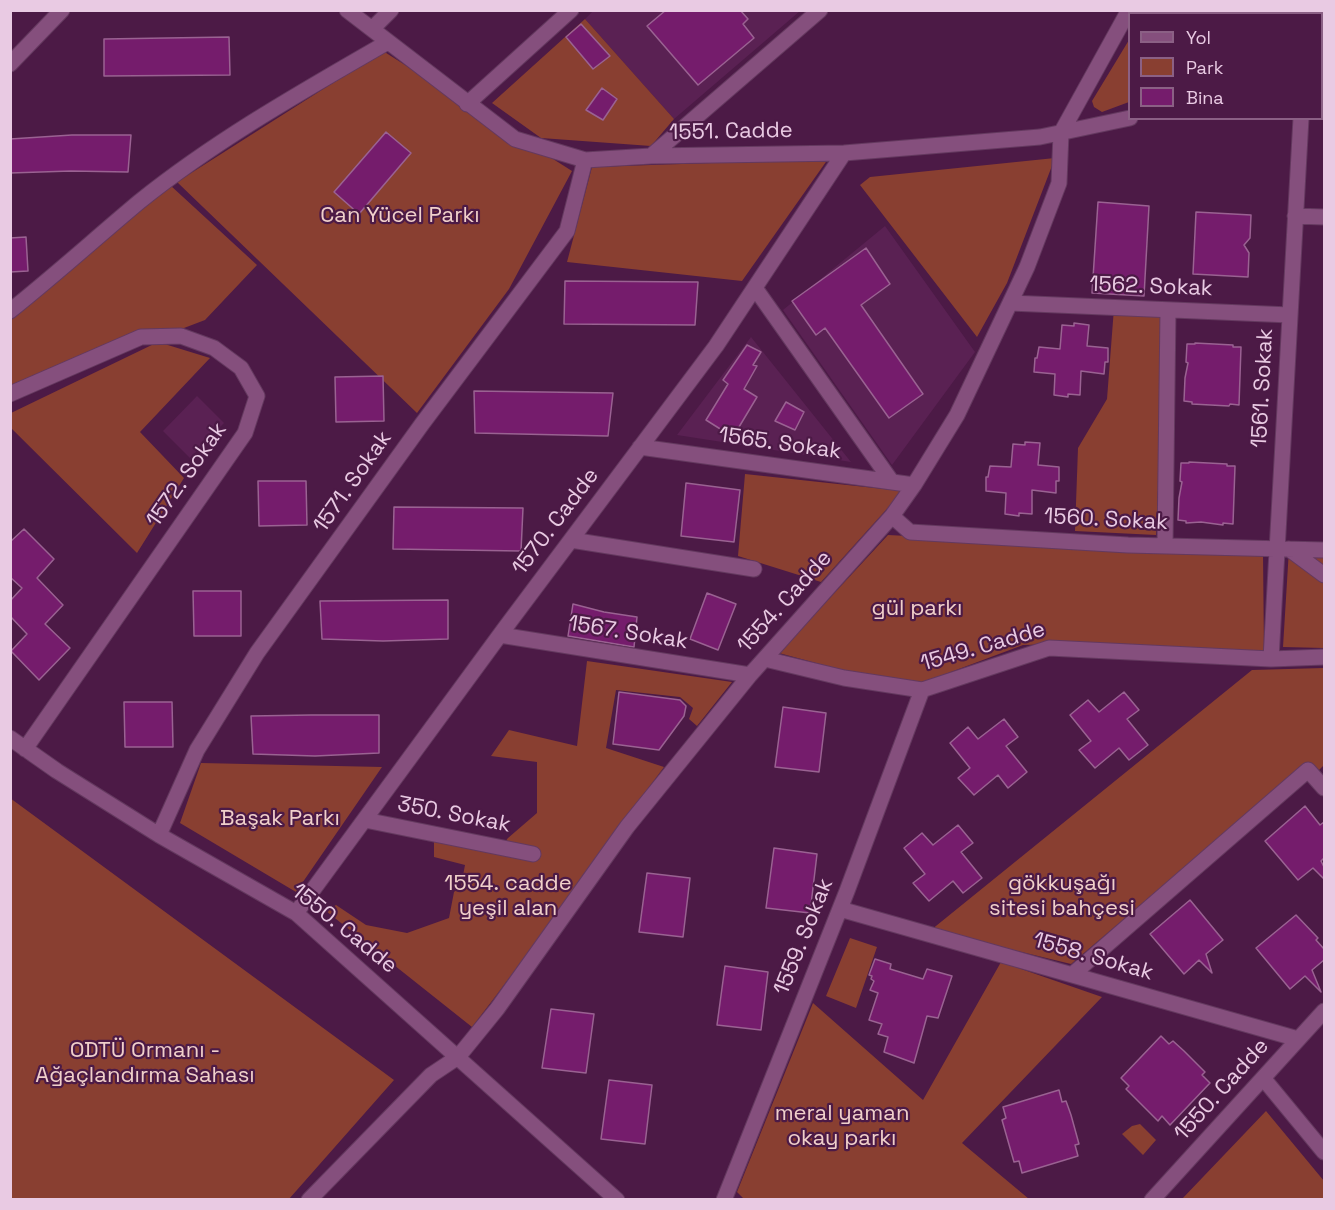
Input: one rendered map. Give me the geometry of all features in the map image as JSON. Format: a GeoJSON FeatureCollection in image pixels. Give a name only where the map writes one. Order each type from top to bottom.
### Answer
{"type":"FeatureCollection","features":[{"type":"Feature","properties":{"kind":"street"},"geometry":{"type":"LineString","coordinates":[[10,64],[62,10]]}},
{"type":"Feature","properties":{"kind":"street","name":"1551. Cadde"},"geometry":{"type":"LineString","coordinates":[[347,10],[515,139],[585,160],[651,156],[844,153],[1061,134],[1128,118]]}},
{"type":"Feature","properties":{"kind":"street"},"geometry":{"type":"LineString","coordinates":[[372,29],[391,10]]}},
{"type":"Feature","properties":{"kind":"street"},"geometry":{"type":"LineString","coordinates":[[467,104],[571,10]]}},
{"type":"Feature","properties":{"kind":"street"},"geometry":{"type":"LineString","coordinates":[[651,156],[820,10]]}},
{"type":"Feature","properties":{"kind":"street"},"geometry":{"type":"LineString","coordinates":[[1061,134],[1129,10]]}},
{"type":"Feature","properties":{"kind":"street"},"geometry":{"type":"LineString","coordinates":[[10,311],[140,201],[225,140],[281,103],[388,42]]}},
{"type":"Feature","properties":{"kind":"street","name":"1561. Sokak"},"geometry":{"type":"LineString","coordinates":[[1271,659],[1283,549],[1290,315],[1301,120]]}},
{"type":"Feature","properties":{"kind":"street","name":"1554. Cadde"},"geometry":{"type":"LineString","coordinates":[[309,1200],[431,1075],[458,1057],[497,1009],[627,827],[750,675],[892,516],[914,485],[957,415],[1027,267],[1059,183],[1061,134]]}},
{"type":"Feature","properties":{"kind":"street","name":"1570. Cadde"},"geometry":{"type":"LineString","coordinates":[[296,913],[716,346],[844,153]]}},
{"type":"Feature","properties":{"kind":"street","name":"1571. Sokak"},"geometry":{"type":"LineString","coordinates":[[159,835],[197,750],[257,653],[567,231],[585,160]]}},
{"type":"Feature","properties":{"kind":"street"},"geometry":{"type":"LineString","coordinates":[[1295,216],[1324,217]]}},
{"type":"Feature","properties":{"kind":"street"},"geometry":{"type":"LineString","coordinates":[[754,288],[892,482]]}},
{"type":"Feature","properties":{"kind":"street","name":"1562. Sokak"},"geometry":{"type":"LineString","coordinates":[[1010,303],[1290,315]]}},
{"type":"Feature","properties":{"kind":"street"},"geometry":{"type":"LineString","coordinates":[[1165,546],[1168,310]]}},
{"type":"Feature","properties":{"kind":"street","name":"1572. Sokak"},"geometry":{"type":"LineString","coordinates":[[10,394],[141,337],[182,336],[214,348],[241,368],[257,396],[245,433],[25,749]]}},
{"type":"Feature","properties":{"kind":"street","name":"1565. Sokak"},"geometry":{"type":"LineString","coordinates":[[640,447],[914,485]]}},
{"type":"Feature","properties":{"kind":"street","name":"1560. Sokak"},"geometry":{"type":"LineString","coordinates":[[892,516],[910,532],[1165,546],[1324,550]]}},
{"type":"Feature","properties":{"kind":"street"},"geometry":{"type":"LineString","coordinates":[[571,540],[754,569]]}},
{"type":"Feature","properties":{"kind":"street"},"geometry":{"type":"LineString","coordinates":[[1283,549],[1324,575]]}},
{"type":"Feature","properties":{"kind":"street","name":"1567. Sokak"},"geometry":{"type":"LineString","coordinates":[[500,635],[750,675]]}},
{"type":"Feature","properties":{"kind":"street","name":"1549. Cadde"},"geometry":{"type":"LineString","coordinates":[[765,659],[844,678],[922,690],[1049,648],[1271,659],[1324,657]]}},
{"type":"Feature","properties":{"kind":"street","name":"1559. Sokak"},"geometry":{"type":"LineString","coordinates":[[724,1200],[840,909],[922,690]]}},
{"type":"Feature","properties":{"kind":"street","name":"1550. Cadde"},"geometry":{"type":"LineString","coordinates":[[10,738],[57,771],[159,835],[296,913],[617,1200]]}},
{"type":"Feature","properties":{"kind":"street"},"geometry":{"type":"LineString","coordinates":[[1074,974],[1308,770],[1324,788]]}},
{"type":"Feature","properties":{"kind":"street","name":"350. Sokak"},"geometry":{"type":"LineString","coordinates":[[365,820],[533,854]]}},
{"type":"Feature","properties":{"kind":"street","name":"1558. Sokak"},"geometry":{"type":"LineString","coordinates":[[840,909],[1298,1039]]}},
{"type":"Feature","properties":{"kind":"street","name":"1550. Cadde"},"geometry":{"type":"LineString","coordinates":[[1152,1200],[1324,1011]]}},
{"type":"Feature","properties":{"kind":"street"},"geometry":{"type":"LineString","coordinates":[[1263,1078],[1324,1152]]}},
{"type":"Feature","properties":{"kind":"shaded area"},"geometry":{"type":"Polygon","coordinates":[[[594,10],[800,11],[674,119],[585,19],[594,10]]]}},
{"type":"Feature","properties":{"kind":"shaded area"},"geometry":{"type":"Polygon","coordinates":[[[885,226],[975,352],[892,465],[783,310],[885,226]]]}},
{"type":"Feature","properties":{"kind":"shaded area"},"geometry":{"type":"Polygon","coordinates":[[[751,337],[851,462],[677,435],[751,337]]]}},
{"type":"Feature","properties":{"kind":"shaded area"},"geometry":{"type":"Polygon","coordinates":[[[197,396],[224,423],[190,458],[163,431],[197,396]]]}},
{"type":"Feature","properties":{"kind":"green space"},"geometry":{"type":"Polygon","coordinates":[[[585,19],[674,119],[651,146],[541,138],[492,103],[585,19]]]}},
{"type":"Feature","properties":{"kind":"green space"},"geometry":{"type":"Polygon","coordinates":[[[1128,42],[1128,102],[1102,112],[1094,107],[1092,101],[1128,42]]]}},
{"type":"Feature","properties":{"kind":"green space","name":"Can Yücel Parkı"},"geometry":{"type":"Polygon","coordinates":[[[383,51],[572,171],[509,289],[417,413],[177,182],[383,51]]]}},
{"type":"Feature","properties":{"kind":"green space"},"geometry":{"type":"Polygon","coordinates":[[[1055,158],[1007,283],[977,337],[860,185],[870,177],[1055,158]]]}},
{"type":"Feature","properties":{"kind":"green space"},"geometry":{"type":"Polygon","coordinates":[[[828,159],[742,281],[567,262],[592,167],[828,159]]]}},
{"type":"Feature","properties":{"kind":"green space"},"geometry":{"type":"Polygon","coordinates":[[[170,185],[257,265],[205,320],[11,394],[11,317],[170,185]]]}},
{"type":"Feature","properties":{"kind":"green space"},"geometry":{"type":"Polygon","coordinates":[[[1114,308],[1166,310],[1156,535],[1075,531],[1078,448],[1107,399],[1114,308]]]}},
{"type":"Feature","properties":{"kind":"green space"},"geometry":{"type":"Polygon","coordinates":[[[158,342],[210,358],[140,432],[184,478],[137,553],[11,428],[11,413],[158,342]]]}},
{"type":"Feature","properties":{"kind":"green space"},"geometry":{"type":"Polygon","coordinates":[[[745,474],[903,491],[821,582],[738,556],[745,474]]]}},
{"type":"Feature","properties":{"kind":"green space","name":"gül parkı"},"geometry":{"type":"Polygon","coordinates":[[[888,535],[1263,554],[1264,652],[1097,643],[1023,645],[908,688],[779,653],[888,535]]]}},
{"type":"Feature","properties":{"kind":"green space"},"geometry":{"type":"Polygon","coordinates":[[[1324,548],[1324,648],[1283,647],[1289,549],[1324,548]]]}},
{"type":"Feature","properties":{"kind":"green space","name":"1554. cadde yeşil alan"},"geometry":{"type":"Polygon","coordinates":[[[587,661],[732,682],[697,726],[689,719],[693,708],[680,697],[616,690],[606,748],[664,767],[472,1027],[326,911],[336,905],[366,925],[407,933],[449,918],[454,892],[461,886],[465,865],[434,857],[434,834],[500,848],[537,813],[537,762],[491,756],[509,730],[577,746],[587,661]]]}},
{"type":"Feature","properties":{"kind":"green space","name":"gökkuşağı sitesi bahçesi"},"geometry":{"type":"Polygon","coordinates":[[[1324,668],[1324,765],[1318,771],[1306,764],[1071,964],[931,930],[1252,670],[1324,668]]]}},
{"type":"Feature","properties":{"kind":"green space","name":"Başak Parkı"},"geometry":{"type":"Polygon","coordinates":[[[201,763],[382,767],[296,892],[180,823],[201,763]]]}},
{"type":"Feature","properties":{"kind":"green space","name":"ODTÜ Ormanı - Ağaçlandırma Sahası"},"geometry":{"type":"Polygon","coordinates":[[[10,798],[394,1080],[289,1199],[11,1199],[10,798]]]}},
{"type":"Feature","properties":{"kind":"green space"},"geometry":{"type":"Polygon","coordinates":[[[850,938],[877,947],[856,1008],[826,996],[850,938]]]}},
{"type":"Feature","properties":{"kind":"green space","name":"meral yaman okay parkı"},"geometry":{"type":"Polygon","coordinates":[[[1001,962],[1102,997],[962,1143],[1029,1199],[745,1200],[737,1192],[813,1003],[923,1100],[1001,962]]]}},
{"type":"Feature","properties":{"kind":"green space"},"geometry":{"type":"Polygon","coordinates":[[[1266,1111],[1324,1181],[1324,1199],[1182,1199],[1266,1111]]]}},
{"type":"Feature","properties":{"kind":"green space"},"geometry":{"type":"Polygon","coordinates":[[[1140,1124],[1156,1140],[1143,1155],[1122,1134],[1132,1126],[1140,1124]]]}},
{"type":"Feature","properties":{"kind":"building"},"geometry":{"type":"Polygon","coordinates":[[[666,10],[740,10],[748,19],[743,24],[754,38],[698,85],[647,26],[666,10]]]}},
{"type":"Feature","properties":{"kind":"building"},"geometry":{"type":"Polygon","coordinates":[[[581,24],[610,56],[593,69],[566,37],[581,24]]]}},
{"type":"Feature","properties":{"kind":"building"},"geometry":{"type":"Polygon","coordinates":[[[229,37],[230,75],[104,76],[104,39],[229,37]]]}},
{"type":"Feature","properties":{"kind":"building"},"geometry":{"type":"Polygon","coordinates":[[[602,88],[617,99],[603,120],[586,110],[602,88]]]}},
{"type":"Feature","properties":{"kind":"building"},"geometry":{"type":"Polygon","coordinates":[[[386,132],[411,153],[359,214],[334,192],[386,132]]]}},
{"type":"Feature","properties":{"kind":"building"},"geometry":{"type":"Polygon","coordinates":[[[72,135],[131,135],[128,172],[10,173],[10,139],[72,135]]]}},
{"type":"Feature","properties":{"kind":"building"},"geometry":{"type":"Polygon","coordinates":[[[1098,202],[1149,206],[1144,296],[1092,293],[1098,202]]]}},
{"type":"Feature","properties":{"kind":"building"},"geometry":{"type":"Polygon","coordinates":[[[1196,212],[1251,215],[1250,238],[1244,245],[1249,253],[1248,277],[1193,274],[1196,212]]]}},
{"type":"Feature","properties":{"kind":"building"},"geometry":{"type":"Polygon","coordinates":[[[26,237],[28,271],[10,272],[10,238],[26,237]]]}},
{"type":"Feature","properties":{"kind":"building"},"geometry":{"type":"Polygon","coordinates":[[[866,248],[890,284],[861,305],[923,394],[889,418],[825,328],[816,335],[792,301],[866,248]]]}},
{"type":"Feature","properties":{"kind":"building"},"geometry":{"type":"Polygon","coordinates":[[[565,281],[698,282],[695,325],[564,324],[565,281]]]}},
{"type":"Feature","properties":{"kind":"building"},"geometry":{"type":"Polygon","coordinates":[[[1074,323],[1089,325],[1087,346],[1108,348],[1108,362],[1105,362],[1104,374],[1081,371],[1080,395],[1068,394],[1068,397],[1054,395],[1055,374],[1034,372],[1035,358],[1037,358],[1039,347],[1060,349],[1062,325],[1074,326],[1074,323]]]}},
{"type":"Feature","properties":{"kind":"building"},"geometry":{"type":"Polygon","coordinates":[[[1187,344],[1241,347],[1239,405],[1192,404],[1192,402],[1184,401],[1188,363],[1186,362],[1187,344]]]}},
{"type":"Feature","properties":{"kind":"building"},"geometry":{"type":"Polygon","coordinates":[[[747,345],[761,352],[753,365],[757,366],[744,389],[757,397],[733,437],[706,420],[728,384],[723,380],[747,345]]]}},
{"type":"Feature","properties":{"kind":"building"},"geometry":{"type":"Polygon","coordinates":[[[383,376],[384,421],[336,422],[335,377],[383,376]]]}},
{"type":"Feature","properties":{"kind":"building"},"geometry":{"type":"Polygon","coordinates":[[[474,391],[613,393],[608,436],[475,433],[474,391]]]}},
{"type":"Feature","properties":{"kind":"building"},"geometry":{"type":"Polygon","coordinates":[[[786,402],[804,412],[795,430],[775,421],[786,402]]]}},
{"type":"Feature","properties":{"kind":"building"},"geometry":{"type":"Polygon","coordinates":[[[1025,442],[1040,443],[1038,465],[1059,467],[1056,493],[1032,490],[1032,514],[1019,513],[1019,516],[1005,514],[1006,493],[986,491],[986,477],[988,477],[990,466],[1011,467],[1013,444],[1025,445],[1025,442]]]}},
{"type":"Feature","properties":{"kind":"building"},"geometry":{"type":"Polygon","coordinates":[[[1181,463],[1235,466],[1233,524],[1186,523],[1186,521],[1178,520],[1182,482],[1180,481],[1181,463]]]}},
{"type":"Feature","properties":{"kind":"building"},"geometry":{"type":"Polygon","coordinates":[[[258,481],[306,481],[307,525],[259,526],[258,481]]]}},
{"type":"Feature","properties":{"kind":"building"},"geometry":{"type":"Polygon","coordinates":[[[686,483],[740,490],[734,542],[681,536],[686,483]]]}},
{"type":"Feature","properties":{"kind":"building"},"geometry":{"type":"Polygon","coordinates":[[[394,507],[523,508],[521,551],[393,549],[394,507]]]}},
{"type":"Feature","properties":{"kind":"building"},"geometry":{"type":"Polygon","coordinates":[[[24,529],[54,559],[37,578],[63,605],[45,624],[70,648],[39,680],[11,651],[27,634],[10,616],[10,601],[22,588],[10,577],[10,542],[24,529]]]}},
{"type":"Feature","properties":{"kind":"building"},"geometry":{"type":"Polygon","coordinates":[[[193,591],[241,591],[241,636],[194,636],[193,591]]]}},
{"type":"Feature","properties":{"kind":"building"},"geometry":{"type":"Polygon","coordinates":[[[707,593],[736,604],[718,650],[690,639],[707,593]]]}},
{"type":"Feature","properties":{"kind":"building"},"geometry":{"type":"Polygon","coordinates":[[[448,600],[448,639],[383,641],[322,639],[320,601],[448,600]]]}},
{"type":"Feature","properties":{"kind":"building"},"geometry":{"type":"Polygon","coordinates":[[[573,604],[637,617],[634,647],[568,636],[573,604]]]}},
{"type":"Feature","properties":{"kind":"building"},"geometry":{"type":"Polygon","coordinates":[[[619,692],[680,700],[686,706],[684,716],[659,750],[613,744],[619,692]]]}},
{"type":"Feature","properties":{"kind":"building"},"geometry":{"type":"Polygon","coordinates":[[[1124,692],[1139,710],[1127,719],[1148,745],[1129,760],[1119,748],[1095,768],[1079,750],[1091,741],[1070,715],[1088,700],[1099,712],[1124,692]]]}},
{"type":"Feature","properties":{"kind":"building"},"geometry":{"type":"Polygon","coordinates":[[[124,702],[172,702],[173,747],[125,747],[124,702]]]}},
{"type":"Feature","properties":{"kind":"building"},"geometry":{"type":"Polygon","coordinates":[[[783,707],[826,713],[819,772],[775,767],[783,707]]]}},
{"type":"Feature","properties":{"kind":"building"},"geometry":{"type":"Polygon","coordinates":[[[379,715],[379,753],[315,756],[253,754],[251,716],[379,715]]]}},
{"type":"Feature","properties":{"kind":"building"},"geometry":{"type":"Polygon","coordinates":[[[1004,719],[1018,737],[1006,746],[1027,772],[1008,788],[998,775],[974,795],[958,778],[970,768],[950,743],[968,727],[978,739],[1004,719]]]}},
{"type":"Feature","properties":{"kind":"building"},"geometry":{"type":"Polygon","coordinates":[[[1305,806],[1320,825],[1324,822],[1324,858],[1321,861],[1324,867],[1324,879],[1313,868],[1298,880],[1265,841],[1305,806]]]}},
{"type":"Feature","properties":{"kind":"building"},"geometry":{"type":"Polygon","coordinates":[[[958,825],[973,843],[961,852],[982,878],[963,893],[953,881],[929,901],[913,883],[925,874],[904,848],[922,833],[933,845],[958,825]]]}},
{"type":"Feature","properties":{"kind":"building"},"geometry":{"type":"Polygon","coordinates":[[[774,848],[817,854],[810,913],[766,908],[774,848]]]}},
{"type":"Feature","properties":{"kind":"building"},"geometry":{"type":"Polygon","coordinates":[[[647,873],[690,878],[683,937],[639,932],[647,873]]]}},
{"type":"Feature","properties":{"kind":"building"},"geometry":{"type":"Polygon","coordinates":[[[1190,900],[1223,940],[1206,954],[1212,973],[1199,960],[1184,974],[1150,934],[1190,900]]]}},
{"type":"Feature","properties":{"kind":"building"},"geometry":{"type":"Polygon","coordinates":[[[1296,915],[1318,938],[1316,940],[1324,949],[1324,960],[1312,970],[1321,992],[1305,976],[1290,989],[1256,948],[1296,915]]]}},
{"type":"Feature","properties":{"kind":"building"},"geometry":{"type":"Polygon","coordinates":[[[875,959],[891,964],[890,969],[923,979],[927,969],[952,976],[938,1018],[927,1016],[914,1063],[884,1052],[888,1037],[878,1034],[882,1024],[869,1020],[878,993],[870,990],[874,981],[869,975],[875,959]]]}},
{"type":"Feature","properties":{"kind":"building"},"geometry":{"type":"Polygon","coordinates":[[[725,966],[768,972],[761,1030],[717,1025],[725,966]]]}},
{"type":"Feature","properties":{"kind":"building"},"geometry":{"type":"Polygon","coordinates":[[[551,1009],[594,1014],[586,1073],[542,1068],[551,1009]]]}},
{"type":"Feature","properties":{"kind":"building"},"geometry":{"type":"Polygon","coordinates":[[[1161,1036],[1169,1044],[1173,1041],[1184,1051],[1205,1072],[1202,1075],[1210,1083],[1170,1125],[1162,1116],[1158,1121],[1126,1089],[1129,1086],[1121,1078],[1161,1036]]]}},
{"type":"Feature","properties":{"kind":"building"},"geometry":{"type":"Polygon","coordinates":[[[609,1080],[652,1085],[645,1144],[601,1139],[609,1080]]]}},
{"type":"Feature","properties":{"kind":"building"},"geometry":{"type":"Polygon","coordinates":[[[1059,1090],[1062,1102],[1066,1101],[1071,1115],[1079,1144],[1075,1145],[1078,1156],[1022,1173],[1019,1161],[1014,1162],[1002,1120],[1006,1118],[1003,1107],[1059,1090]]]}}]}
